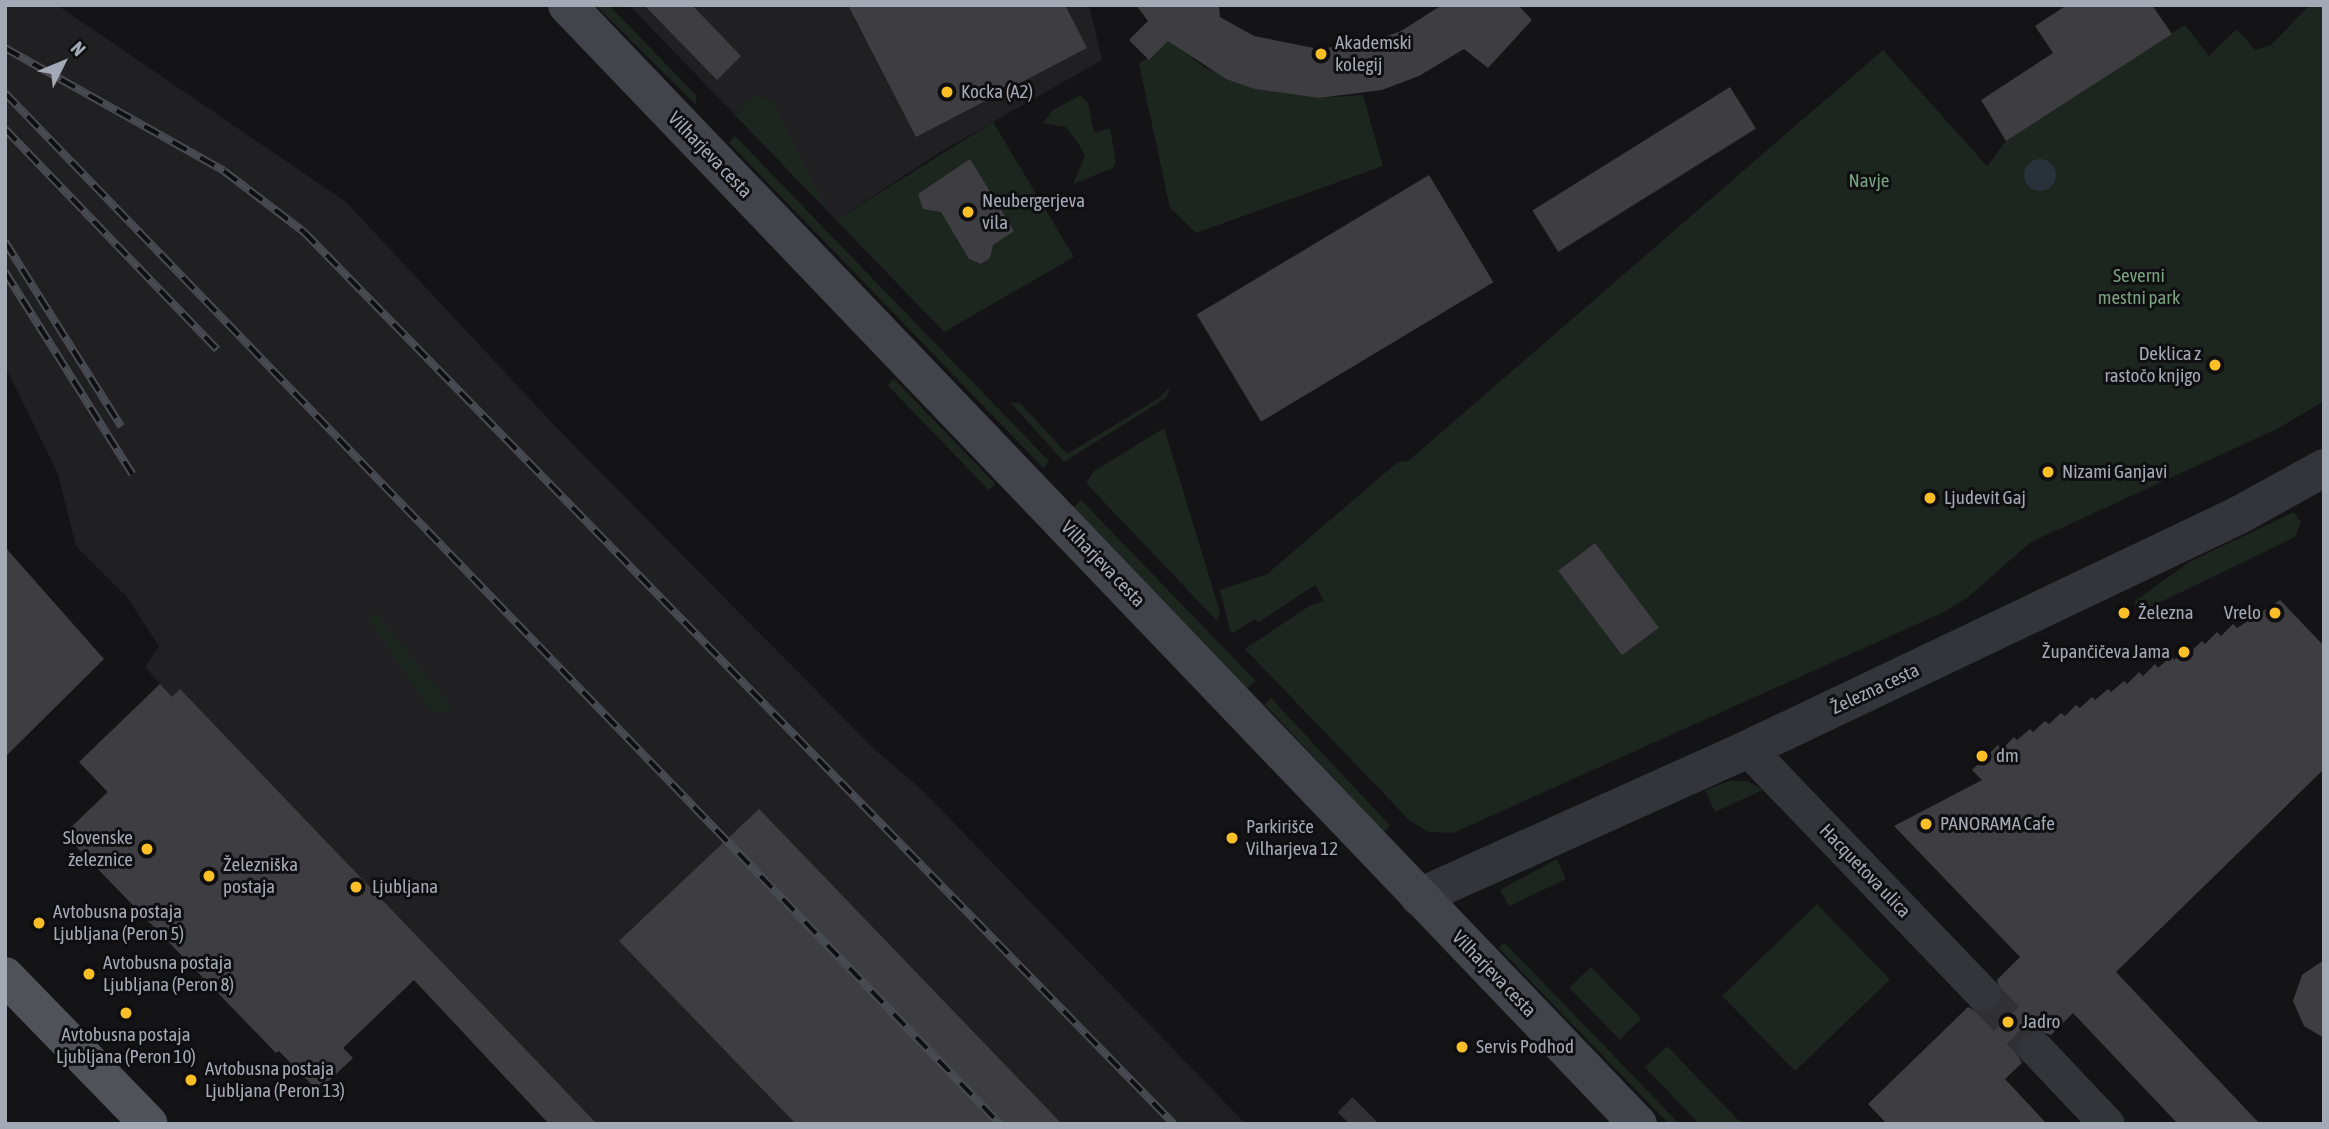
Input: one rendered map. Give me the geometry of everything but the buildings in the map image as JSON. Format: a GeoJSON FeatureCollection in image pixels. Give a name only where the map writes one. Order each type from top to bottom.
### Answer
{"type":"FeatureCollection","features":[{"type":"Feature","properties":{"kind":"main road","name":"Vilharjeva cesta"},"geometry":{"type":"LineString","coordinates":[[567,5],[1638,1124]]}},
{"type":"Feature","properties":{"kind":"main road"},"geometry":{"type":"LineString","coordinates":[[5,976],[149,1124]]}},
{"type":"Feature","properties":{"kind":"street","name":"Železna cesta"},"geometry":{"type":"LineString","coordinates":[[1419,897],[1748,749],[2239,515],[2324,467]]}},
{"type":"Feature","properties":{"kind":"street","name":"Hacquetova ulica"},"geometry":{"type":"LineString","coordinates":[[1748,749],[1982,993]]}},
{"type":"Feature","properties":{"kind":"street"},"geometry":{"type":"LineString","coordinates":[[2036,1049],[2107,1124]]}},
{"type":"Feature","properties":{"kind":"shaded area"},"geometry":{"type":"Polygon","coordinates":[[[5,5],[57,5],[346,202],[554,425],[874,749],[921,789],[1246,1124],[549,1124],[414,980],[313,1017],[353,1058],[318,1091],[279,1051],[276,1053],[64,834],[107,792],[79,762],[160,684],[145,667],[159,646],[126,596],[76,546],[58,474],[5,366],[5,5]]]}},
{"type":"Feature","properties":{"kind":"shaded area"},"geometry":{"type":"Polygon","coordinates":[[[629,5],[1089,5],[1102,60],[942,151],[836,220],[629,5]]]}},
{"type":"Feature","properties":{"kind":"shaded area"},"geometry":{"type":"Polygon","coordinates":[[[2040,159],[2051,164],[2056,175],[2051,186],[2040,191],[2029,186],[2024,175],[2029,164],[2040,159]]]}},
{"type":"Feature","properties":{"kind":"green space"},"geometry":{"type":"Polygon","coordinates":[[[595,5],[609,5],[696,95],[696,105],[595,5]]]}},
{"type":"Feature","properties":{"kind":"green space","name":"Severni mestni park"},"geometry":{"type":"Polygon","coordinates":[[[2310,5],[2324,5],[2324,401],[2279,428],[2031,542],[1968,597],[1944,612],[1453,833],[1429,832],[1410,821],[1245,649],[1311,605],[1324,601],[1315,585],[1258,623],[1255,619],[1231,634],[1220,590],[1267,574],[1398,462],[1408,461],[1883,50],[1987,166],[2006,141],[2185,25],[2209,56],[2237,29],[2255,50],[2271,45],[2310,5]]]}},
{"type":"Feature","properties":{"kind":"green space"},"geometry":{"type":"Polygon","coordinates":[[[1169,40],[1204,67],[1256,89],[1319,98],[1363,95],[1383,166],[1196,233],[1170,208],[1139,64],[1169,40]]]}},
{"type":"Feature","properties":{"kind":"green space"},"geometry":{"type":"Polygon","coordinates":[[[756,94],[773,103],[827,210],[734,114],[756,94]]]}},
{"type":"Feature","properties":{"kind":"green space"},"geometry":{"type":"Polygon","coordinates":[[[1081,95],[1088,103],[1094,133],[1110,128],[1116,161],[1113,168],[1073,184],[1085,156],[1082,149],[1066,127],[1043,123],[1053,110],[1081,95]]]}},
{"type":"Feature","properties":{"kind":"green space"},"geometry":{"type":"Polygon","coordinates":[[[993,122],[1074,257],[944,332],[836,220],[993,122]]]}},
{"type":"Feature","properties":{"kind":"green space"},"geometry":{"type":"Polygon","coordinates":[[[735,136],[1050,462],[1043,468],[729,142],[735,136]]]}},
{"type":"Feature","properties":{"kind":"green space"},"geometry":{"type":"Polygon","coordinates":[[[894,379],[995,484],[989,490],[888,385],[894,379]]]}},
{"type":"Feature","properties":{"kind":"green space"},"geometry":{"type":"Polygon","coordinates":[[[1171,386],[1166,398],[1064,462],[1010,402],[1021,404],[1067,454],[1159,398],[1171,386]]]}},
{"type":"Feature","properties":{"kind":"green space"},"geometry":{"type":"Polygon","coordinates":[[[1164,428],[1220,612],[1217,621],[1086,483],[1094,471],[1164,428]]]}},
{"type":"Feature","properties":{"kind":"green space"},"geometry":{"type":"Polygon","coordinates":[[[1081,500],[1255,681],[1242,694],[1067,513],[1081,500]]]}},
{"type":"Feature","properties":{"kind":"green space"},"geometry":{"type":"Polygon","coordinates":[[[2294,512],[2301,522],[2295,537],[2138,613],[2134,602],[2189,562],[2294,512]]]}},
{"type":"Feature","properties":{"kind":"green space"},"geometry":{"type":"Polygon","coordinates":[[[375,612],[454,709],[432,713],[368,618],[375,612]]]}},
{"type":"Feature","properties":{"kind":"green space"},"geometry":{"type":"Polygon","coordinates":[[[1271,698],[1390,826],[1384,832],[1264,704],[1271,698]]]}},
{"type":"Feature","properties":{"kind":"green space"},"geometry":{"type":"Polygon","coordinates":[[[1729,781],[1748,781],[1763,790],[1715,812],[1705,790],[1729,781]]]}},
{"type":"Feature","properties":{"kind":"green space"},"geometry":{"type":"Polygon","coordinates":[[[1557,859],[1566,879],[1509,906],[1500,890],[1557,859]]]}},
{"type":"Feature","properties":{"kind":"green space"},"geometry":{"type":"Polygon","coordinates":[[[1817,904],[1890,980],[1795,1071],[1722,996],[1817,904]]]}},
{"type":"Feature","properties":{"kind":"green space"},"geometry":{"type":"Polygon","coordinates":[[[1504,942],[1679,1123],[1669,1124],[1498,948],[1504,942]]]}},
{"type":"Feature","properties":{"kind":"green space"},"geometry":{"type":"Polygon","coordinates":[[[1591,967],[1641,1019],[1619,1040],[1569,988],[1591,967]]]}},
{"type":"Feature","properties":{"kind":"green space"},"geometry":{"type":"Polygon","coordinates":[[[1667,1046],[1742,1124],[1699,1124],[1645,1067],[1667,1046]]]}},
{"type":"Feature","properties":{"kind":"tunnel"},"geometry":{"type":"LineString","coordinates":[[1982,993],[2036,1049]]}},
{"type":"Feature","properties":{"kind":"tunnel"},"geometry":{"type":"LineString","coordinates":[[1350,1124],[1365,1109]]}},
{"type":"Feature","properties":{"kind":"railway"},"geometry":{"type":"LineString","coordinates":[[5,48],[224,171],[304,232],[1174,1124]]}},
{"type":"Feature","properties":{"kind":"railway"},"geometry":{"type":"LineString","coordinates":[[5,93],[1000,1124]]}},
{"type":"Feature","properties":{"kind":"railway"},"geometry":{"type":"LineString","coordinates":[[5,129],[217,349]]}},
{"type":"Feature","properties":{"kind":"railway"},"geometry":{"type":"LineString","coordinates":[[5,242],[121,426]]}},
{"type":"Feature","properties":{"kind":"railway"},"geometry":{"type":"LineString","coordinates":[[5,272],[132,474]]}},
{"type":"Feature","properties":{"kind":"place","name":"Akademski kolegij"},"geometry":{"type":"Point","coordinates":[1321,54]}},
{"type":"Feature","properties":{"kind":"place","name":"Kocka (A2)"},"geometry":{"type":"Point","coordinates":[947,92]}},
{"type":"Feature","properties":{"kind":"place","name":"Neubergerjeva vila"},"geometry":{"type":"Point","coordinates":[968,212]}},
{"type":"Feature","properties":{"kind":"place","name":"Deklica z rastočo knjigo"},"geometry":{"type":"Point","coordinates":[2215,365]}},
{"type":"Feature","properties":{"kind":"place","name":"Nizami Ganjavi"},"geometry":{"type":"Point","coordinates":[2048,472]}},
{"type":"Feature","properties":{"kind":"place","name":"Ljudevit Gaj"},"geometry":{"type":"Point","coordinates":[1930,498]}},
{"type":"Feature","properties":{"kind":"place","name":"Železna"},"geometry":{"type":"Point","coordinates":[2124,613]}},
{"type":"Feature","properties":{"kind":"place","name":"Vrelo"},"geometry":{"type":"Point","coordinates":[2275,613]}},
{"type":"Feature","properties":{"kind":"place","name":"Župančičeva Jama"},"geometry":{"type":"Point","coordinates":[2184,652]}},
{"type":"Feature","properties":{"kind":"place","name":"dm"},"geometry":{"type":"Point","coordinates":[1982,756]}},
{"type":"Feature","properties":{"kind":"place","name":"PANORAMA Cafe"},"geometry":{"type":"Point","coordinates":[1926,824]}},
{"type":"Feature","properties":{"kind":"place","name":"Parkirišče Vilharjeva 12"},"geometry":{"type":"Point","coordinates":[1232,838]}},
{"type":"Feature","properties":{"kind":"place","name":"Slovenske železnice"},"geometry":{"type":"Point","coordinates":[147,849]}},
{"type":"Feature","properties":{"kind":"place","name":"Železniška postaja"},"geometry":{"type":"Point","coordinates":[209,876]}},
{"type":"Feature","properties":{"kind":"place","name":"Ljubljana"},"geometry":{"type":"Point","coordinates":[356,887]}},
{"type":"Feature","properties":{"kind":"place","name":"Avtobusna postaja Ljubljana (Peron 5)"},"geometry":{"type":"Point","coordinates":[39,923]}},
{"type":"Feature","properties":{"kind":"place","name":"Avtobusna postaja Ljubljana (Peron 8)"},"geometry":{"type":"Point","coordinates":[89,974]}},
{"type":"Feature","properties":{"kind":"place","name":"Avtobusna postaja Ljubljana (Peron 10)"},"geometry":{"type":"Point","coordinates":[126,1013]}},
{"type":"Feature","properties":{"kind":"place","name":"Jadro"},"geometry":{"type":"Point","coordinates":[2008,1022]}},
{"type":"Feature","properties":{"kind":"place","name":"Servis Podhod"},"geometry":{"type":"Point","coordinates":[1462,1047]}},
{"type":"Feature","properties":{"kind":"place","name":"Avtobusna postaja Ljubljana (Peron 13)"},"geometry":{"type":"Point","coordinates":[191,1080]}},
{"type":"Feature","properties":{"kind":"park label","name":"Navje"},"geometry":{"type":"Point","coordinates":[1869,181]}}]}
